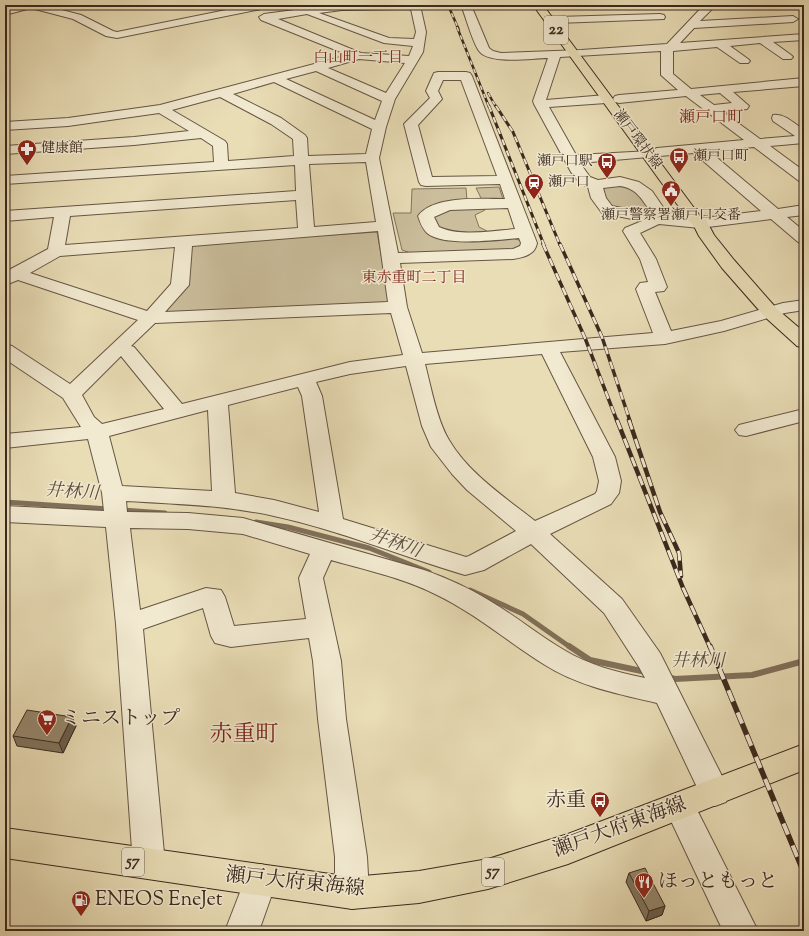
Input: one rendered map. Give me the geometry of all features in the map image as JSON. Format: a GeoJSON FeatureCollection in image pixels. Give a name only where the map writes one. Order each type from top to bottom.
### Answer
{"type":"FeatureCollection","features":[{"type":"Feature","properties":{"kind":"main road","name":"瀬戸環状線"},"geometry":{"type":"LineString","coordinates":[[538,5],[578,53],[612,99],[636,125],[653,153],[701,221],[728,247],[804,342]]}},
{"type":"Feature","properties":{"kind":"main road","name":"瀬戸環状線"},"geometry":{"type":"LineString","coordinates":[[545,5],[557,20],[578,53]]}},
{"type":"Feature","properties":{"kind":"main road","name":"瀬戸環状線"},"geometry":{"type":"LineString","coordinates":[[777,310],[804,327]]}},
{"type":"Feature","properties":{"kind":"main road","name":"瀬戸大府東海線"},"geometry":{"type":"LineString","coordinates":[[5,843],[352,893],[419,888],[488,874],[568,849],[804,757]]}},
{"type":"Feature","properties":{"kind":"street"},"geometry":{"type":"LineString","coordinates":[[5,12],[30,5],[77,17],[110,34],[116,35],[266,5]]}},
{"type":"Feature","properties":{"kind":"street"},"geometry":{"type":"LineString","coordinates":[[233,5],[359,56],[412,60]]}},
{"type":"Feature","properties":{"kind":"street"},"geometry":{"type":"LineString","coordinates":[[338,22],[366,14],[415,5],[414,21],[421,32],[417,52],[409,68],[389,99],[379,127],[372,158],[391,258],[398,307],[432,426],[439,442],[460,469],[475,485],[533,532],[613,606],[650,660],[715,792]]}},
{"type":"Feature","properties":{"kind":"street"},"geometry":{"type":"LineString","coordinates":[[466,5],[486,53],[501,56],[578,53],[804,37]]}},
{"type":"Feature","properties":{"kind":"street"},"geometry":{"type":"LineString","coordinates":[[716,5],[710,6],[682,25],[667,50],[667,74],[688,92],[804,178]]}},
{"type":"Feature","properties":{"kind":"street"},"geometry":{"type":"LineString","coordinates":[[265,18],[342,7],[366,14]]}},
{"type":"Feature","properties":{"kind":"street"},"geometry":{"type":"LineString","coordinates":[[636,7],[682,25],[797,19]]}},
{"type":"Feature","properties":{"kind":"street"},"geometry":{"type":"LineString","coordinates":[[775,8],[797,19],[804,26]]}},
{"type":"Feature","properties":{"kind":"street"},"geometry":{"type":"LineString","coordinates":[[306,11],[388,41],[419,43]]}},
{"type":"Feature","properties":{"kind":"street"},"geometry":{"type":"LineString","coordinates":[[557,20],[660,17]]}},
{"type":"Feature","properties":{"kind":"street"},"geometry":{"type":"LineString","coordinates":[[762,40],[787,57]]}},
{"type":"Feature","properties":{"kind":"street"},"geometry":{"type":"LineString","coordinates":[[719,44],[744,61]]}},
{"type":"Feature","properties":{"kind":"street"},"geometry":{"type":"LineString","coordinates":[[555,54],[539,101],[578,172],[585,180],[596,186],[608,182],[624,182],[636,186],[645,191],[659,213],[669,217],[701,221]]}},
{"type":"Feature","properties":{"kind":"street"},"geometry":{"type":"LineString","coordinates":[[6,128],[68,122],[162,109],[359,56]]}},
{"type":"Feature","properties":{"kind":"street"},"geometry":{"type":"LineString","coordinates":[[317,67],[389,99]]}},
{"type":"Feature","properties":{"kind":"street"},"geometry":{"type":"LineString","coordinates":[[782,72],[798,83]]}},
{"type":"Feature","properties":{"kind":"street"},"geometry":{"type":"LineString","coordinates":[[391,258],[522,252],[528,248],[529,243],[524,233],[506,180],[466,76],[438,76],[432,91],[436,99],[411,124],[426,182],[506,180]]}},
{"type":"Feature","properties":{"kind":"street"},"geometry":{"type":"LineString","coordinates":[[274,78],[379,127]]}},
{"type":"Feature","properties":{"kind":"street"},"geometry":{"type":"LineString","coordinates":[[540,104],[688,92],[729,86],[753,87],[798,83]]}},
{"type":"Feature","properties":{"kind":"street"},"geometry":{"type":"LineString","coordinates":[[712,109],[744,106],[729,86]]}},
{"type":"Feature","properties":{"kind":"street"},"geometry":{"type":"LineString","coordinates":[[753,87],[766,96]]}},
{"type":"Feature","properties":{"kind":"street"},"geometry":{"type":"LineString","coordinates":[[222,93],[276,121],[300,138],[306,232]]}},
{"type":"Feature","properties":{"kind":"street"},"geometry":{"type":"LineString","coordinates":[[162,109],[220,144],[221,166]]}},
{"type":"Feature","properties":{"kind":"street"},"geometry":{"type":"LineString","coordinates":[[778,118],[804,136]]}},
{"type":"Feature","properties":{"kind":"street"},"geometry":{"type":"LineString","coordinates":[[5,150],[134,141],[203,134]]}},
{"type":"Feature","properties":{"kind":"street"},"geometry":{"type":"LineString","coordinates":[[571,160],[804,139]]}},
{"type":"Feature","properties":{"kind":"street"},"geometry":{"type":"LineString","coordinates":[[698,149],[804,239]]}},
{"type":"Feature","properties":{"kind":"street"},"geometry":{"type":"LineString","coordinates":[[5,180],[302,160],[372,158]]}},
{"type":"Feature","properties":{"kind":"street"},"geometry":{"type":"LineString","coordinates":[[596,186],[595,190],[603,206],[608,210],[655,219],[701,221],[804,210]]}},
{"type":"Feature","properties":{"kind":"street"},"geometry":{"type":"LineString","coordinates":[[5,216],[303,195]]}},
{"type":"Feature","properties":{"kind":"street"},"geometry":{"type":"LineString","coordinates":[[514,203],[450,205],[440,207],[426,216],[430,227],[434,231],[453,236],[524,233]]}},
{"type":"Feature","properties":{"kind":"street"},"geometry":{"type":"LineString","coordinates":[[56,250],[63,212]]}},
{"type":"Feature","properties":{"kind":"street"},"geometry":{"type":"LineString","coordinates":[[655,219],[653,222],[630,231],[648,259],[658,287],[646,287],[645,289],[665,338]]}},
{"type":"Feature","properties":{"kind":"street"},"geometry":{"type":"LineString","coordinates":[[10,277],[56,250],[384,226]]}},
{"type":"Feature","properties":{"kind":"street"},"geometry":{"type":"LineString","coordinates":[[71,394],[150,318],[180,285],[184,241]]}},
{"type":"Feature","properties":{"kind":"street"},"geometry":{"type":"LineString","coordinates":[[10,277],[150,318],[398,307]]}},
{"type":"Feature","properties":{"kind":"street"},"geometry":{"type":"LineString","coordinates":[[5,441],[97,432],[350,368],[414,359],[665,338],[724,326],[777,310],[804,305]]}},
{"type":"Feature","properties":{"kind":"street"},"geometry":{"type":"LineString","coordinates":[[5,514],[81,519],[117,518],[188,521],[243,526],[328,536],[446,559],[465,566],[475,564],[533,532],[603,499],[608,493],[610,481],[604,457],[548,348]]}},
{"type":"Feature","properties":{"kind":"street"},"geometry":{"type":"LineString","coordinates":[[117,349],[127,351],[178,412]]}},
{"type":"Feature","properties":{"kind":"street"},"geometry":{"type":"LineString","coordinates":[[5,350],[71,394],[86,420],[97,432],[113,492],[117,518],[129,624],[149,864]]}},
{"type":"Feature","properties":{"kind":"street"},"geometry":{"type":"LineString","coordinates":[[305,379],[312,396],[328,536],[311,578],[326,661],[350,857],[352,893]]}},
{"type":"Feature","properties":{"kind":"street"},"geometry":{"type":"LineString","coordinates":[[218,402],[224,499]]}},
{"type":"Feature","properties":{"kind":"street"},"geometry":{"type":"LineString","coordinates":[[746,430],[800,421]]}},
{"type":"Feature","properties":{"kind":"street"},"geometry":{"type":"LineString","coordinates":[[113,492],[224,499],[274,508],[328,536],[414,576],[444,587],[482,608],[555,658],[576,668],[614,682],[666,694]]}},
{"type":"Feature","properties":{"kind":"street"},"geometry":{"type":"LineString","coordinates":[[129,624],[206,597],[212,597],[224,636],[232,637],[320,626]]}},
{"type":"Feature","properties":{"kind":"street"},"geometry":{"type":"LineString","coordinates":[[679,806],[741,931]]}},
{"type":"Feature","properties":{"kind":"street"},"geometry":{"type":"LineString","coordinates":[[242,931],[260,880]]}},
{"type":"Feature","properties":{"kind":"shaded area"},"geometry":{"type":"Polygon","coordinates":[[[612,185],[630,186],[634,188],[651,213],[650,215],[614,207],[610,204],[602,191],[606,187],[612,185]]]}},
{"type":"Feature","properties":{"kind":"shaded area"},"geometry":{"type":"Polygon","coordinates":[[[499,187],[503,199],[494,201],[482,200],[476,188],[499,187]]]}},
{"type":"Feature","properties":{"kind":"shaded area"},"geometry":{"type":"Polygon","coordinates":[[[466,188],[467,201],[420,216],[421,225],[434,235],[511,238],[523,241],[522,250],[414,254],[402,250],[393,213],[411,213],[412,189],[466,188]]]}},
{"type":"Feature","properties":{"kind":"shaded area"},"geometry":{"type":"Polygon","coordinates":[[[485,206],[485,210],[475,215],[479,227],[487,232],[470,234],[439,230],[433,215],[449,208],[485,206]]]}},
{"type":"Feature","properties":{"kind":"shaded area"},"geometry":{"type":"Polygon","coordinates":[[[377,232],[390,304],[158,315],[186,288],[187,244],[377,232]]]}},
{"type":"Feature","properties":{"kind":"building"},"geometry":{"type":"Polygon","coordinates":[[[27,710],[72,717],[59,743],[13,736],[27,710]]]}},
{"type":"Feature","properties":{"kind":"building"},"geometry":{"type":"Polygon","coordinates":[[[645,868],[665,906],[649,911],[629,873],[645,868]]]}},
{"type":"Feature","properties":{"kind":"waterway","name":"井林川"},"geometry":{"type":"LineString","coordinates":[[5,502],[109,509]]}},
{"type":"Feature","properties":{"kind":"waterway","name":"井林川"},"geometry":{"type":"LineString","coordinates":[[122,510],[165,513]]}},
{"type":"Feature","properties":{"kind":"waterway","name":"井林川"},"geometry":{"type":"LineString","coordinates":[[256,522],[288,527],[369,548],[429,572]]}},
{"type":"Feature","properties":{"kind":"waterway","name":"井林川"},"geometry":{"type":"LineString","coordinates":[[470,590],[523,614],[570,647]]}},
{"type":"Feature","properties":{"kind":"waterway","name":"井林川"},"geometry":{"type":"LineString","coordinates":[[569,646],[590,660],[646,672]]}},
{"type":"Feature","properties":{"kind":"waterway","name":"井林川"},"geometry":{"type":"LineString","coordinates":[[667,677],[675,679],[752,675],[804,661]]}},
{"type":"Feature","properties":{"kind":"railway"},"geometry":{"type":"LineString","coordinates":[[448,5],[459,30]]}},
{"type":"Feature","properties":{"kind":"railway"},"geometry":{"type":"LineString","coordinates":[[457,27],[489,107]]}},
{"type":"Feature","properties":{"kind":"railway"},"geometry":{"type":"LineString","coordinates":[[488,93],[496,107]]}},
{"type":"Feature","properties":{"kind":"railway"},"geometry":{"type":"LineString","coordinates":[[489,106],[544,245]]}},
{"type":"Feature","properties":{"kind":"railway"},"geometry":{"type":"LineString","coordinates":[[496,106],[513,132],[560,245]]}},
{"type":"Feature","properties":{"kind":"railway"},"geometry":{"type":"LineString","coordinates":[[543,244],[585,338],[617,421]]}},
{"type":"Feature","properties":{"kind":"railway"},"geometry":{"type":"LineString","coordinates":[[560,244],[602,337],[630,421]]}},
{"type":"Feature","properties":{"kind":"railway"},"geometry":{"type":"LineString","coordinates":[[617,420],[683,588],[710,647]]}},
{"type":"Feature","properties":{"kind":"railway"},"geometry":{"type":"LineString","coordinates":[[629,420],[660,512],[679,553],[681,576]]}},
{"type":"Feature","properties":{"kind":"railway"},"geometry":{"type":"LineString","coordinates":[[710,646],[804,873]]}},
{"type":"Feature","properties":{"kind":"place","name":"健康館"},"geometry":{"type":"Point","coordinates":[27,166]}},
{"type":"Feature","properties":{"kind":"place","name":"瀬戸口町"},"geometry":{"type":"Point","coordinates":[679,174]}},
{"type":"Feature","properties":{"kind":"place","name":"瀬戸口駅"},"geometry":{"type":"Point","coordinates":[607,179]}},
{"type":"Feature","properties":{"kind":"place","name":"瀬戸口"},"geometry":{"type":"Point","coordinates":[534,200]}},
{"type":"Feature","properties":{"kind":"place","name":"瀬戸警察署瀬戸口交番"},"geometry":{"type":"Point","coordinates":[671,207]}},
{"type":"Feature","properties":{"kind":"place","name":"ミニストップ"},"geometry":{"type":"Point","coordinates":[47,736]}},
{"type":"Feature","properties":{"kind":"place","name":"赤重"},"geometry":{"type":"Point","coordinates":[600,818]}},
{"type":"Feature","properties":{"kind":"place","name":"ほっともっと"},"geometry":{"type":"Point","coordinates":[644,899]}},
{"type":"Feature","properties":{"kind":"place","name":"ENEOS EneJet"},"geometry":{"type":"Point","coordinates":[81,917]}},
{"type":"Feature","properties":{"kind":"district","name":"白山町一丁目"},"geometry":{"type":"Point","coordinates":[358,58]}},
{"type":"Feature","properties":{"kind":"district","name":"瀬戸口町"},"geometry":{"type":"Point","coordinates":[711,118]}},
{"type":"Feature","properties":{"kind":"district","name":"東赤重町二丁目"},"geometry":{"type":"Point","coordinates":[414,278]}},
{"type":"Feature","properties":{"kind":"district","name":"赤重町"},"geometry":{"type":"Point","coordinates":[244,735]}}]}
